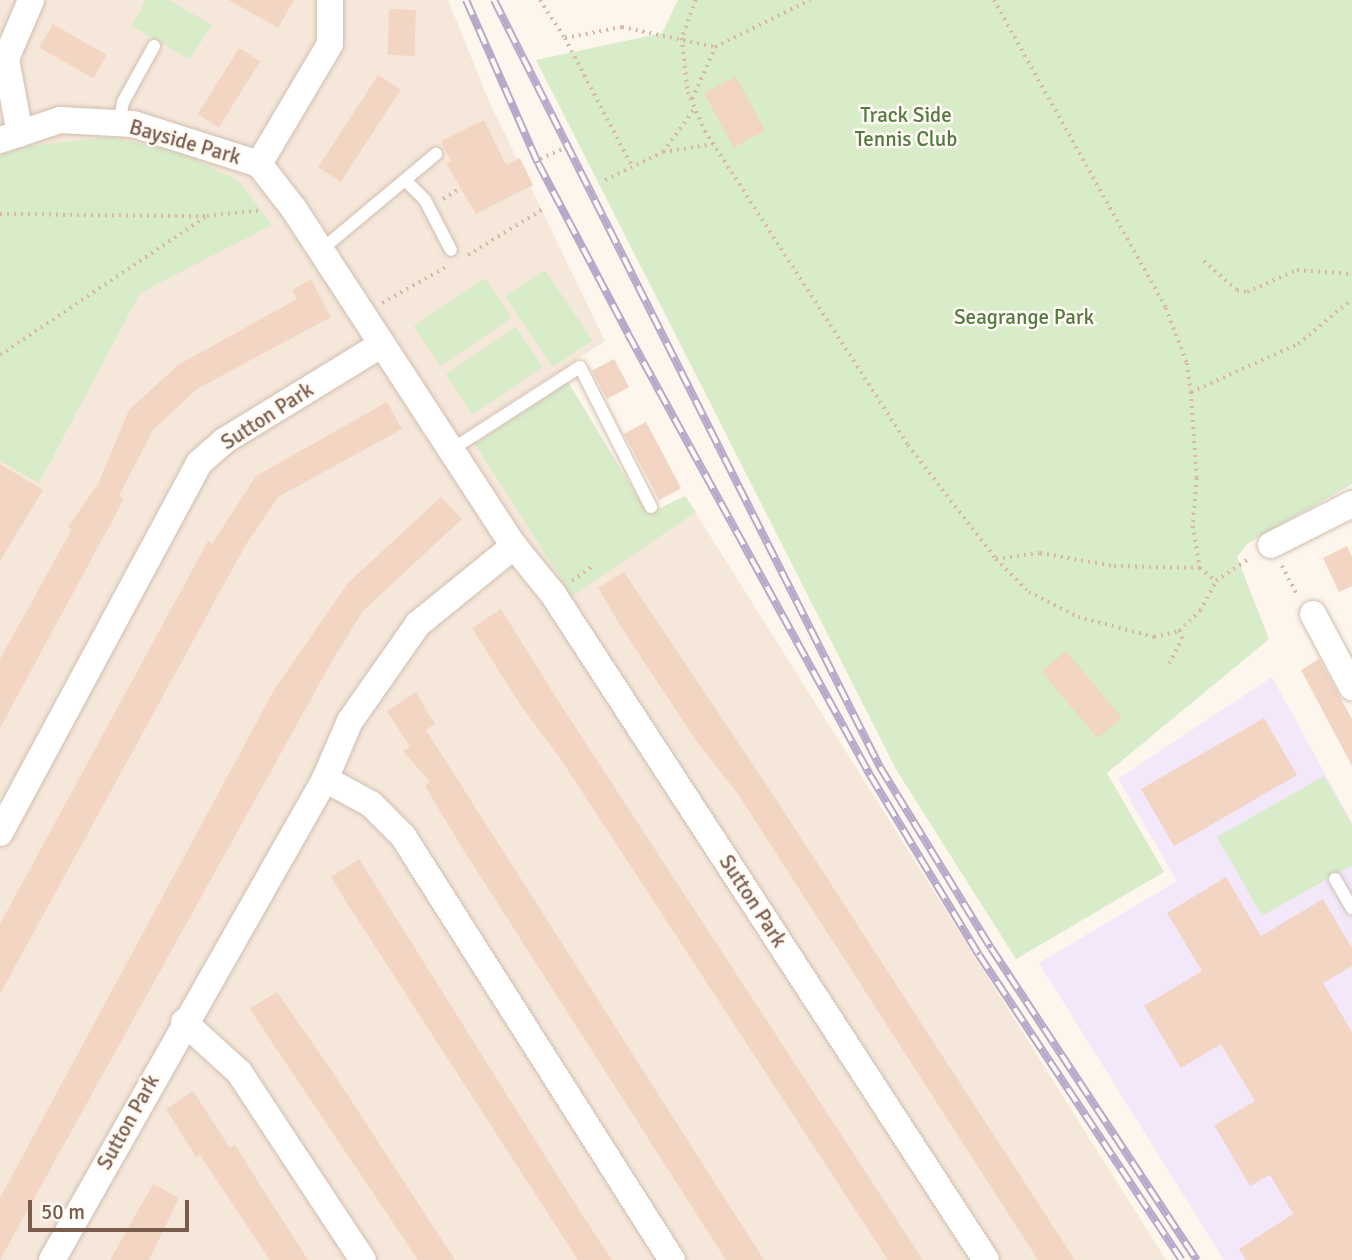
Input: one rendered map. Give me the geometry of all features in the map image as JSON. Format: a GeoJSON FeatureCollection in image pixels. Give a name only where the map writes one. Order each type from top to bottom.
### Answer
{"type":"FeatureCollection","features":[{"type":"Feature","properties":{"kind":"street","name":"Bayside Park"},"geometry":{"type":"LineString","coordinates":[[31,0],[6,59],[10,137],[60,120],[133,124],[259,164],[294,209],[382,344]]}},
{"type":"Feature","properties":{"kind":"street"},"geometry":{"type":"LineString","coordinates":[[259,164],[330,44],[330,0]]}},
{"type":"Feature","properties":{"kind":"street","name":"Sutton Park"},"geometry":{"type":"LineString","coordinates":[[0,832],[199,463],[224,441],[382,344],[514,546],[553,594],[986,1260]]}},
{"type":"Feature","properties":{"kind":"street"},"geometry":{"type":"LineString","coordinates":[[1271,545],[1352,503]]}},
{"type":"Feature","properties":{"kind":"street","name":"Sutton Park"},"geometry":{"type":"LineString","coordinates":[[52,1260],[184,1021],[325,779],[350,721],[418,624],[514,546]]}},
{"type":"Feature","properties":{"kind":"street"},"geometry":{"type":"LineString","coordinates":[[1313,614],[1352,687]]}},
{"type":"Feature","properties":{"kind":"street"},"geometry":{"type":"LineString","coordinates":[[325,779],[371,804],[402,836],[672,1260]]}},
{"type":"Feature","properties":{"kind":"street"},"geometry":{"type":"LineString","coordinates":[[184,1021],[239,1072],[363,1260]]}},
{"type":"Feature","properties":{"kind":"lane"},"geometry":{"type":"LineString","coordinates":[[119,123],[123,102],[154,47]]}},
{"type":"Feature","properties":{"kind":"lane"},"geometry":{"type":"LineString","coordinates":[[321,250],[436,154]]}},
{"type":"Feature","properties":{"kind":"lane"},"geometry":{"type":"LineString","coordinates":[[405,180],[425,200],[451,250]]}},
{"type":"Feature","properties":{"kind":"lane"},"geometry":{"type":"LineString","coordinates":[[450,450],[580,367],[651,507]]}},
{"type":"Feature","properties":{"kind":"lane"},"geometry":{"type":"LineString","coordinates":[[1335,879],[1352,908]]}},
{"type":"Feature","properties":{"kind":"path"},"geometry":{"type":"LineString","coordinates":[[540,0],[565,38],[632,166]]}},
{"type":"Feature","properties":{"kind":"path"},"geometry":{"type":"LineString","coordinates":[[695,0],[682,38],[691,100],[713,144],[908,445],[996,559],[1029,592],[1078,617],[1154,637],[1179,631],[1200,611],[1216,580],[1271,545],[1307,614],[1313,614]]}},
{"type":"Feature","properties":{"kind":"path"},"geometry":{"type":"LineString","coordinates":[[691,100],[715,47],[810,0]]}},
{"type":"Feature","properties":{"kind":"path"},"geometry":{"type":"LineString","coordinates":[[994,0],[1166,308],[1187,363],[1197,478],[1193,526],[1200,568]]}},
{"type":"Feature","properties":{"kind":"path"},"geometry":{"type":"LineString","coordinates":[[565,38],[622,27],[715,47]]}},
{"type":"Feature","properties":{"kind":"path"},"geometry":{"type":"LineString","coordinates":[[663,152],[695,108]]}},
{"type":"Feature","properties":{"kind":"path"},"geometry":{"type":"LineString","coordinates":[[605,180],[663,152],[713,144]]}},
{"type":"Feature","properties":{"kind":"path"},"geometry":{"type":"LineString","coordinates":[[540,159],[562,149]]}},
{"type":"Feature","properties":{"kind":"path"},"geometry":{"type":"LineString","coordinates":[[546,156],[549,163]]}},
{"type":"Feature","properties":{"kind":"path"},"geometry":{"type":"LineString","coordinates":[[0,214],[207,216],[294,209]]}},
{"type":"Feature","properties":{"kind":"path"},"geometry":{"type":"LineString","coordinates":[[0,355],[207,216]]}},
{"type":"Feature","properties":{"kind":"path"},"geometry":{"type":"LineString","coordinates":[[1204,261],[1237,290],[1247,292],[1297,270],[1352,274]]}},
{"type":"Feature","properties":{"kind":"path"},"geometry":{"type":"LineString","coordinates":[[1191,392],[1298,344],[1352,299]]}},
{"type":"Feature","properties":{"kind":"path"},"geometry":{"type":"LineString","coordinates":[[996,559],[1040,553],[1114,566],[1200,568],[1216,580]]}},
{"type":"Feature","properties":{"kind":"path"},"geometry":{"type":"LineString","coordinates":[[1169,664],[1182,639],[1179,631]]}},
{"type":"Feature","properties":{"kind":"shaded area"},"geometry":{"type":"Polygon","coordinates":[[[0,0],[448,0],[488,99],[605,341],[467,431],[475,443],[568,382],[648,514],[685,496],[1166,1260],[0,1260],[0,0]]]}},
{"type":"Feature","properties":{"kind":"shaded area"},"geometry":{"type":"Polygon","coordinates":[[[1272,677],[1352,823],[1352,1260],[1224,1260],[1039,963],[1177,881],[1118,779],[1272,677]]]}},
{"type":"Feature","properties":{"kind":"green space"},"geometry":{"type":"Polygon","coordinates":[[[146,0],[169,0],[212,25],[190,59],[131,26],[146,0]]]}},
{"type":"Feature","properties":{"kind":"green space","name":"Seagrange Park"},"geometry":{"type":"Polygon","coordinates":[[[678,0],[1352,0],[1352,484],[1247,544],[1237,557],[1269,639],[1107,773],[1164,872],[1016,959],[897,771],[536,60],[662,33],[678,0]]]}},
{"type":"Feature","properties":{"kind":"green space"},"geometry":{"type":"Polygon","coordinates":[[[110,137],[180,152],[239,181],[272,225],[140,293],[39,483],[0,461],[0,155],[27,146],[110,137]]]}},
{"type":"Feature","properties":{"kind":"green space"},"geometry":{"type":"Polygon","coordinates":[[[545,270],[593,340],[553,367],[505,297],[545,270]]]}},
{"type":"Feature","properties":{"kind":"green space"},"geometry":{"type":"Polygon","coordinates":[[[485,278],[512,318],[441,366],[414,326],[485,278]]]}},
{"type":"Feature","properties":{"kind":"green space"},"geometry":{"type":"Polygon","coordinates":[[[516,327],[543,367],[472,414],[446,375],[516,327]]]}},
{"type":"Feature","properties":{"kind":"green space"},"geometry":{"type":"Polygon","coordinates":[[[568,382],[648,514],[685,496],[696,512],[572,596],[475,444],[568,382]]]}},
{"type":"Feature","properties":{"kind":"green space"},"geometry":{"type":"Polygon","coordinates":[[[1324,776],[1352,824],[1352,865],[1262,916],[1217,837],[1324,776]]]}},
{"type":"Feature","properties":{"kind":"building"},"geometry":{"type":"Polygon","coordinates":[[[229,0],[294,0],[278,28],[229,0]]]}},
{"type":"Feature","properties":{"kind":"building"},"geometry":{"type":"Polygon","coordinates":[[[389,9],[416,10],[414,56],[387,55],[389,9]]]}},
{"type":"Feature","properties":{"kind":"building"},"geometry":{"type":"Polygon","coordinates":[[[53,24],[107,55],[93,78],[40,47],[53,24]]]}},
{"type":"Feature","properties":{"kind":"building"},"geometry":{"type":"Polygon","coordinates":[[[239,48],[260,61],[219,127],[198,114],[239,48]]]}},
{"type":"Feature","properties":{"kind":"building"},"geometry":{"type":"Polygon","coordinates":[[[378,75],[401,90],[341,182],[318,167],[378,75]]]}},
{"type":"Feature","properties":{"kind":"building"},"geometry":{"type":"Polygon","coordinates":[[[736,76],[765,131],[733,148],[704,93],[736,76]]]}},
{"type":"Feature","properties":{"kind":"building"},"geometry":{"type":"Polygon","coordinates":[[[484,120],[506,165],[520,158],[533,185],[476,214],[446,163],[451,161],[441,141],[484,120]]]}},
{"type":"Feature","properties":{"kind":"building"},"geometry":{"type":"Polygon","coordinates":[[[311,279],[331,317],[197,389],[153,430],[119,496],[124,499],[0,728],[0,659],[72,529],[68,527],[98,484],[129,410],[178,365],[297,299],[292,290],[311,279]]]}},
{"type":"Feature","properties":{"kind":"building"},"geometry":{"type":"Polygon","coordinates":[[[614,359],[629,387],[607,399],[592,371],[614,359]]]}},
{"type":"Feature","properties":{"kind":"building"},"geometry":{"type":"Polygon","coordinates":[[[387,402],[402,429],[278,497],[245,546],[0,994],[0,924],[208,541],[212,544],[256,476],[387,402]]]}},
{"type":"Feature","properties":{"kind":"building"},"geometry":{"type":"Polygon","coordinates":[[[646,422],[681,488],[659,500],[624,434],[646,422]]]}},
{"type":"Feature","properties":{"kind":"building"},"geometry":{"type":"Polygon","coordinates":[[[0,464],[43,490],[0,561],[0,464]]]}},
{"type":"Feature","properties":{"kind":"building"},"geometry":{"type":"Polygon","coordinates":[[[441,497],[462,519],[363,611],[332,661],[0,1260],[0,1198],[274,690],[348,583],[441,497]]]}},
{"type":"Feature","properties":{"kind":"building"},"geometry":{"type":"Polygon","coordinates":[[[1347,546],[1352,557],[1352,586],[1339,592],[1323,558],[1347,546]]]}},
{"type":"Feature","properties":{"kind":"building"},"geometry":{"type":"Polygon","coordinates":[[[624,572],[768,787],[1075,1260],[1038,1260],[738,794],[697,742],[625,633],[598,588],[624,572]]]}},
{"type":"Feature","properties":{"kind":"building"},"geometry":{"type":"Polygon","coordinates":[[[501,609],[923,1260],[888,1260],[560,758],[521,706],[472,628],[501,609]]]}},
{"type":"Feature","properties":{"kind":"building"},"geometry":{"type":"Polygon","coordinates":[[[1066,651],[1122,718],[1097,738],[1041,672],[1066,651]]]}},
{"type":"Feature","properties":{"kind":"building"},"geometry":{"type":"Polygon","coordinates":[[[1319,659],[1352,719],[1352,766],[1301,670],[1319,659]]]}},
{"type":"Feature","properties":{"kind":"building"},"geometry":{"type":"Polygon","coordinates":[[[416,692],[435,724],[426,730],[764,1260],[726,1260],[459,843],[425,786],[430,782],[403,751],[410,747],[387,711],[416,692]]]}},
{"type":"Feature","properties":{"kind":"building"},"geometry":{"type":"Polygon","coordinates":[[[1264,718],[1297,775],[1174,846],[1141,789],[1264,718]]]}},
{"type":"Feature","properties":{"kind":"building"},"geometry":{"type":"Polygon","coordinates":[[[359,859],[612,1260],[578,1260],[347,903],[331,877],[359,859]]]}},
{"type":"Feature","properties":{"kind":"building"},"geometry":{"type":"Polygon","coordinates":[[[1226,877],[1261,936],[1323,899],[1352,948],[1352,966],[1323,983],[1352,1032],[1352,1260],[1246,1260],[1239,1249],[1293,1214],[1270,1175],[1250,1186],[1214,1125],[1255,1101],[1221,1044],[1181,1068],[1144,1006],[1202,971],[1167,913],[1226,877]]]}},
{"type":"Feature","properties":{"kind":"building"},"geometry":{"type":"Polygon","coordinates":[[[277,992],[334,1074],[455,1260],[418,1260],[265,1032],[250,1008],[277,992]]]}},
{"type":"Feature","properties":{"kind":"building"},"geometry":{"type":"Polygon","coordinates":[[[193,1091],[230,1148],[235,1145],[308,1260],[270,1260],[200,1155],[196,1157],[166,1109],[193,1091]]]}},
{"type":"Feature","properties":{"kind":"building"},"geometry":{"type":"Polygon","coordinates":[[[153,1184],[179,1198],[149,1260],[110,1260],[153,1184]]]}},
{"type":"Feature","properties":{"kind":"railway"},"geometry":{"type":"LineString","coordinates":[[466,0],[538,163],[628,334],[870,775],[979,955],[1182,1260]]}},
{"type":"Feature","properties":{"kind":"railway"},"geometry":{"type":"LineString","coordinates":[[494,0],[880,767],[991,948],[1197,1260]]}},
{"type":"Feature","properties":{"kind":"park label","name":"Track Side Tennis Club"},"geometry":{"type":"Point","coordinates":[906,127]}}]}
